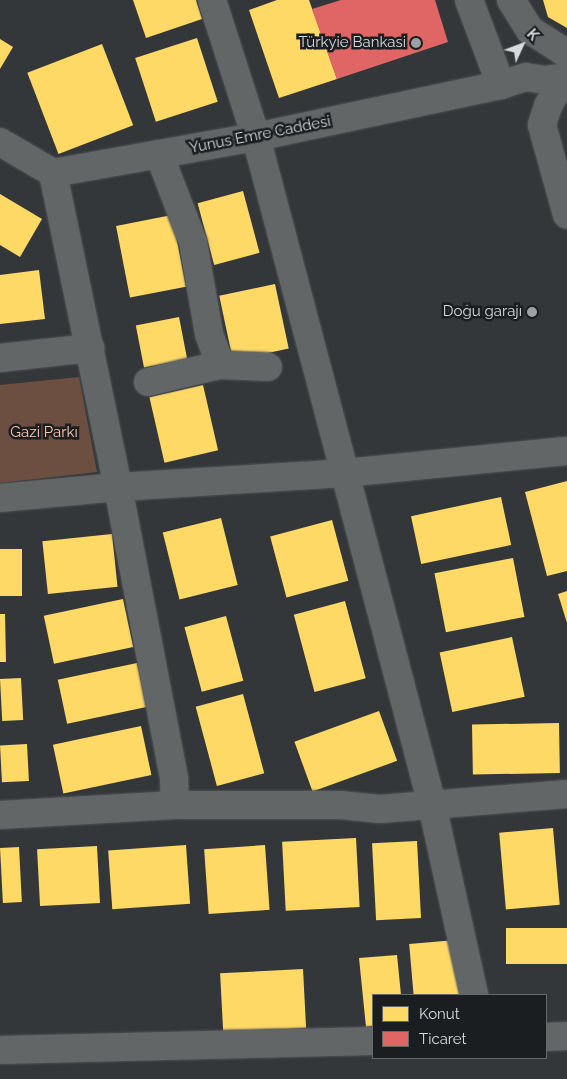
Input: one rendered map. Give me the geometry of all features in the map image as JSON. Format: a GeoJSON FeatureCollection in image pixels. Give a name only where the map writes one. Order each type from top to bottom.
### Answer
{"type":"FeatureCollection","features":[{"type":"Feature","properties":{"kind":"street"},"geometry":{"type":"LineString","coordinates":[[212,0],[256,137],[345,473],[432,804],[474,994]]}},
{"type":"Feature","properties":{"kind":"street"},"geometry":{"type":"LineString","coordinates":[[469,0],[500,85]]}},
{"type":"Feature","properties":{"kind":"street"},"geometry":{"type":"LineString","coordinates":[[511,0],[530,30],[566,65],[542,125],[567,215]]}},
{"type":"Feature","properties":{"kind":"street","name":"Yunus Emre Caddesi"},"geometry":{"type":"LineString","coordinates":[[53,173],[256,137],[500,85],[526,77],[540,62],[566,65]]}},
{"type":"Feature","properties":{"kind":"street"},"geometry":{"type":"LineString","coordinates":[[0,142],[53,173],[118,487],[174,779],[174,805]]}},
{"type":"Feature","properties":{"kind":"street"},"geometry":{"type":"LineString","coordinates":[[159,154],[193,242],[209,334],[220,365]]}},
{"type":"Feature","properties":{"kind":"street"},"geometry":{"type":"LineString","coordinates":[[0,358],[90,348]]}},
{"type":"Feature","properties":{"kind":"street"},"geometry":{"type":"LineString","coordinates":[[148,382],[220,365],[268,367]]}},
{"type":"Feature","properties":{"kind":"street"},"geometry":{"type":"LineString","coordinates":[[0,498],[118,487],[345,473],[567,451]]}},
{"type":"Feature","properties":{"kind":"street"},"geometry":{"type":"LineString","coordinates":[[0,815],[174,805],[340,805],[380,809],[567,794]]}},
{"type":"Feature","properties":{"kind":"street"},"geometry":{"type":"LineString","coordinates":[[547,1037],[567,1036]]}},
{"type":"Feature","properties":{"kind":"street"},"geometry":{"type":"LineString","coordinates":[[0,1050],[372,1041]]}},
{"type":"Feature","properties":{"kind":"green space","name":"Gazi Parkı"},"geometry":{"type":"Polygon","coordinates":[[[79,377],[97,472],[0,483],[0,385],[79,377]]]}},
{"type":"Feature","properties":{"kind":"building: Konut"},"geometry":{"type":"Polygon","coordinates":[[[133,0],[196,0],[202,19],[146,38],[133,0]]]}},
{"type":"Feature","properties":{"kind":"building: Konut"},"geometry":{"type":"Polygon","coordinates":[[[277,0],[309,0],[337,79],[279,98],[249,10],[277,0]]]}},
{"type":"Feature","properties":{"kind":"building: Konut"},"geometry":{"type":"Polygon","coordinates":[[[543,0],[567,0],[567,28],[548,17],[543,0]]]}},
{"type":"Feature","properties":{"kind":"building: Konut"},"geometry":{"type":"Polygon","coordinates":[[[197,38],[218,102],[156,122],[135,58],[197,38]]]}},
{"type":"Feature","properties":{"kind":"building: Konut"},"geometry":{"type":"Polygon","coordinates":[[[0,39],[13,47],[0,69],[0,39]]]}},
{"type":"Feature","properties":{"kind":"building: Konut"},"geometry":{"type":"Polygon","coordinates":[[[102,44],[133,125],[58,154],[27,73],[102,44]]]}},
{"type":"Feature","properties":{"kind":"building: Konut"},"geometry":{"type":"Polygon","coordinates":[[[243,191],[260,253],[214,265],[198,203],[243,191]]]}},
{"type":"Feature","properties":{"kind":"building: Konut"},"geometry":{"type":"Polygon","coordinates":[[[0,194],[42,219],[20,257],[0,245],[0,194]]]}},
{"type":"Feature","properties":{"kind":"building: Konut"},"geometry":{"type":"Polygon","coordinates":[[[172,215],[186,287],[130,298],[116,226],[172,215]]]}},
{"type":"Feature","properties":{"kind":"building: Konut"},"geometry":{"type":"Polygon","coordinates":[[[39,270],[45,319],[0,324],[0,275],[39,270]]]}},
{"type":"Feature","properties":{"kind":"building: Konut"},"geometry":{"type":"Polygon","coordinates":[[[275,284],[289,349],[233,360],[219,296],[275,284]]]}},
{"type":"Feature","properties":{"kind":"building: Konut"},"geometry":{"type":"Polygon","coordinates":[[[179,317],[187,359],[144,368],[136,325],[179,317]]]}},
{"type":"Feature","properties":{"kind":"building: Konut"},"geometry":{"type":"Polygon","coordinates":[[[203,385],[218,450],[164,463],[149,397],[203,385]]]}},
{"type":"Feature","properties":{"kind":"building: Konut"},"geometry":{"type":"Polygon","coordinates":[[[567,481],[567,571],[547,576],[525,492],[567,481]]]}},
{"type":"Feature","properties":{"kind":"building: Konut"},"geometry":{"type":"Polygon","coordinates":[[[501,497],[511,545],[421,564],[411,516],[501,497]]]}},
{"type":"Feature","properties":{"kind":"building: Konut"},"geometry":{"type":"Polygon","coordinates":[[[221,518],[238,585],[179,599],[163,533],[221,518]]]}},
{"type":"Feature","properties":{"kind":"building: Konut"},"geometry":{"type":"Polygon","coordinates":[[[332,520],[348,581],[286,597],[270,537],[332,520]]]}},
{"type":"Feature","properties":{"kind":"building: Konut"},"geometry":{"type":"Polygon","coordinates":[[[112,534],[118,587],[48,594],[42,541],[112,534]]]}},
{"type":"Feature","properties":{"kind":"building: Konut"},"geometry":{"type":"Polygon","coordinates":[[[0,549],[22,549],[22,596],[0,596],[0,549]]]}},
{"type":"Feature","properties":{"kind":"building: Konut"},"geometry":{"type":"Polygon","coordinates":[[[513,558],[524,617],[446,632],[434,573],[513,558]]]}},
{"type":"Feature","properties":{"kind":"building: Konut"},"geometry":{"type":"Polygon","coordinates":[[[567,591],[567,623],[558,594],[567,591]]]}},
{"type":"Feature","properties":{"kind":"building: Konut"},"geometry":{"type":"Polygon","coordinates":[[[123,599],[133,647],[54,664],[44,616],[123,599]]]}},
{"type":"Feature","properties":{"kind":"building: Konut"},"geometry":{"type":"Polygon","coordinates":[[[345,601],[366,678],[315,692],[294,615],[345,601]]]}},
{"type":"Feature","properties":{"kind":"building: Konut"},"geometry":{"type":"Polygon","coordinates":[[[0,614],[5,614],[6,662],[0,662],[0,614]]]}},
{"type":"Feature","properties":{"kind":"building: Konut"},"geometry":{"type":"Polygon","coordinates":[[[226,616],[243,681],[202,692],[184,627],[226,616]]]}},
{"type":"Feature","properties":{"kind":"building: Konut"},"geometry":{"type":"Polygon","coordinates":[[[512,637],[525,697],[452,712],[440,652],[512,637]]]}},
{"type":"Feature","properties":{"kind":"building: Konut"},"geometry":{"type":"Polygon","coordinates":[[[137,663],[146,707],[67,724],[58,680],[137,663]]]}},
{"type":"Feature","properties":{"kind":"building: Konut"},"geometry":{"type":"Polygon","coordinates":[[[21,678],[23,720],[2,721],[0,679],[21,678]]]}},
{"type":"Feature","properties":{"kind":"building: Konut"},"geometry":{"type":"Polygon","coordinates":[[[243,694],[264,773],[217,786],[196,707],[243,694]]]}},
{"type":"Feature","properties":{"kind":"building: Konut"},"geometry":{"type":"Polygon","coordinates":[[[379,711],[397,761],[313,792],[294,742],[379,711]]]}},
{"type":"Feature","properties":{"kind":"building: Konut"},"geometry":{"type":"Polygon","coordinates":[[[559,723],[560,773],[473,775],[472,725],[559,723]]]}},
{"type":"Feature","properties":{"kind":"building: Konut"},"geometry":{"type":"Polygon","coordinates":[[[141,726],[151,775],[63,794],[53,745],[141,726]]]}},
{"type":"Feature","properties":{"kind":"building: Konut"},"geometry":{"type":"Polygon","coordinates":[[[27,744],[29,781],[2,782],[0,745],[27,744]]]}},
{"type":"Feature","properties":{"kind":"building: Konut"},"geometry":{"type":"Polygon","coordinates":[[[553,828],[560,905],[506,909],[499,833],[553,828]]]}},
{"type":"Feature","properties":{"kind":"building: Konut"},"geometry":{"type":"Polygon","coordinates":[[[356,838],[360,907],[286,911],[282,842],[356,838]]]}},
{"type":"Feature","properties":{"kind":"building: Konut"},"geometry":{"type":"Polygon","coordinates":[[[417,841],[421,918],[376,920],[372,843],[417,841]]]}},
{"type":"Feature","properties":{"kind":"building: Konut"},"geometry":{"type":"Polygon","coordinates":[[[186,845],[190,904],[112,909],[108,850],[186,845]]]}},
{"type":"Feature","properties":{"kind":"building: Konut"},"geometry":{"type":"Polygon","coordinates":[[[265,845],[270,910],[209,914],[204,849],[265,845]]]}},
{"type":"Feature","properties":{"kind":"building: Konut"},"geometry":{"type":"Polygon","coordinates":[[[97,846],[100,903],[40,906],[37,849],[97,846]]]}},
{"type":"Feature","properties":{"kind":"building: Konut"},"geometry":{"type":"Polygon","coordinates":[[[19,847],[22,902],[3,903],[0,848],[19,847]]]}},
{"type":"Feature","properties":{"kind":"building: Konut"},"geometry":{"type":"Polygon","coordinates":[[[506,928],[567,928],[567,964],[506,964],[506,928]]]}},
{"type":"Feature","properties":{"kind":"building: Konut"},"geometry":{"type":"Polygon","coordinates":[[[456,940],[461,994],[414,994],[409,944],[456,940]]]}},
{"type":"Feature","properties":{"kind":"building: Konut"},"geometry":{"type":"Polygon","coordinates":[[[397,955],[401,994],[372,994],[372,1026],[366,1027],[359,958],[397,955]]]}},
{"type":"Feature","properties":{"kind":"building: Konut"},"geometry":{"type":"Polygon","coordinates":[[[303,969],[306,1028],[223,1032],[220,973],[303,969]]]}},
{"type":"Feature","properties":{"kind":"building: Ticaret"},"geometry":{"type":"Polygon","coordinates":[[[341,0],[435,0],[448,42],[337,79],[312,9],[341,0]]]}},
{"type":"Feature","properties":{"kind":"place","name":"Türkyie Bankasi"},"geometry":{"type":"Point","coordinates":[416,43]}},
{"type":"Feature","properties":{"kind":"place","name":"Doğu garajı"},"geometry":{"type":"Point","coordinates":[532,312]}}]}
